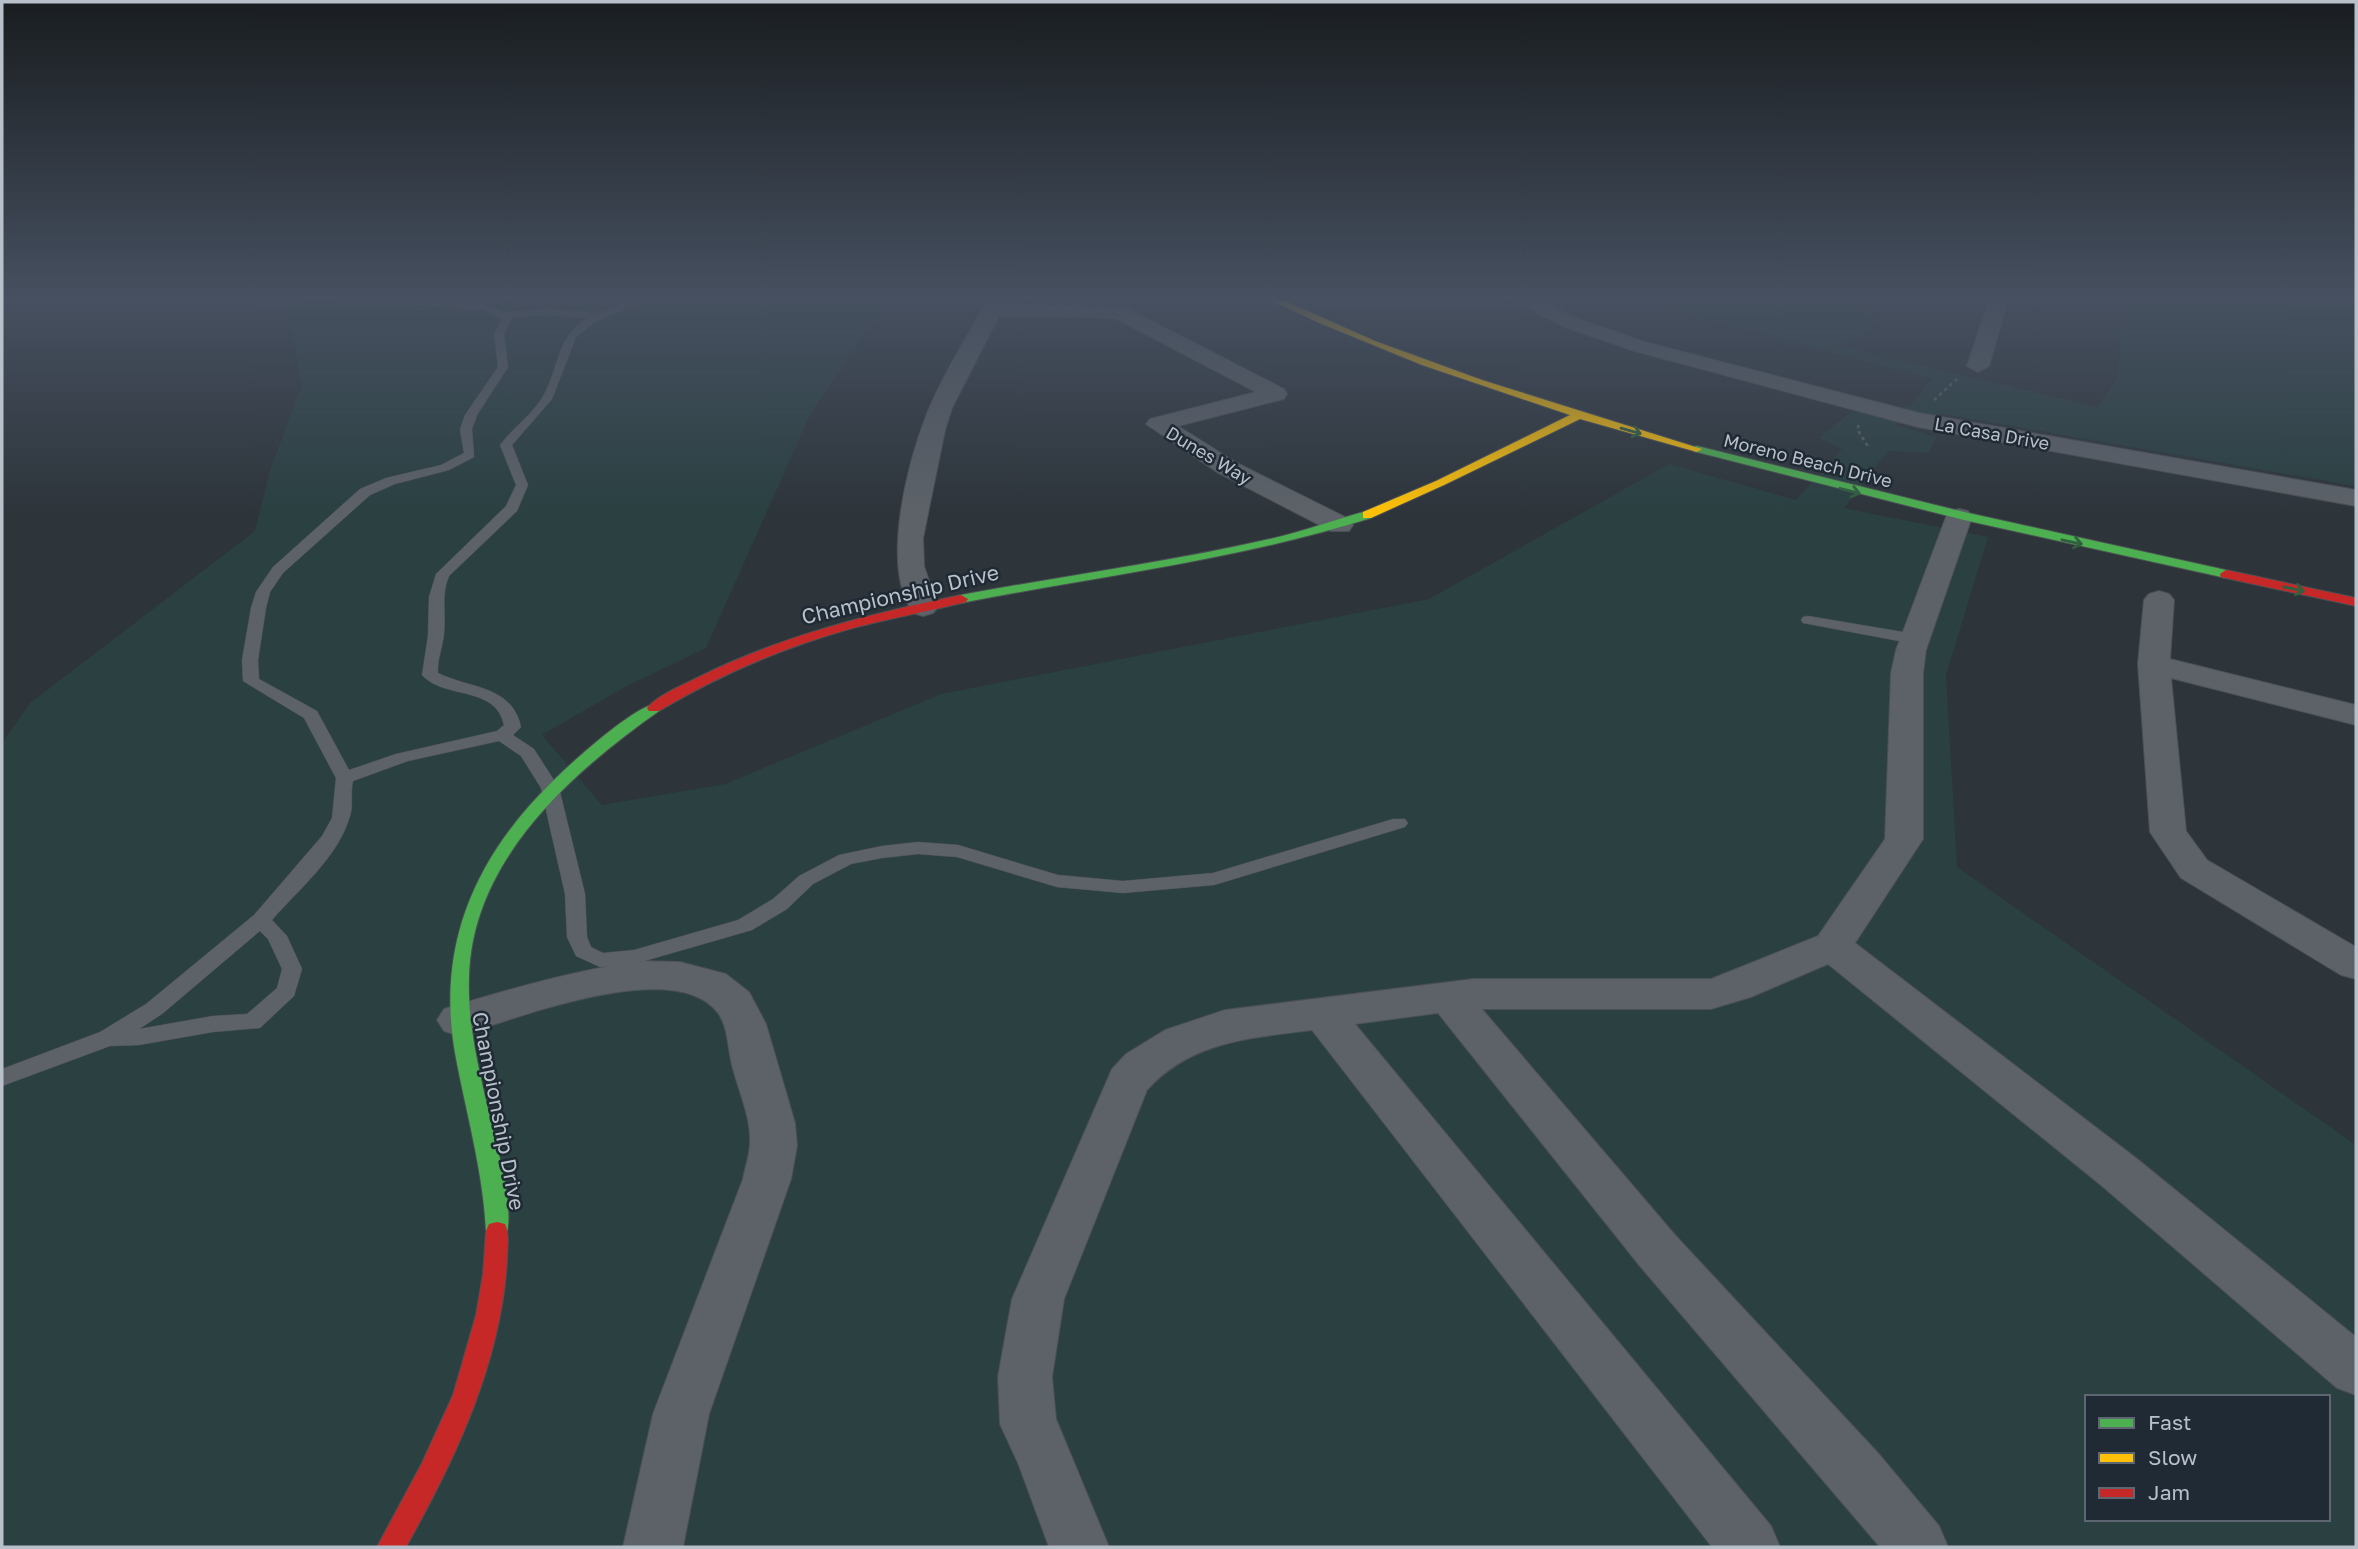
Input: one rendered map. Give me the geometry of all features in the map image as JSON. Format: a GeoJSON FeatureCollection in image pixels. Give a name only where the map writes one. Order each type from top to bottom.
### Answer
{"type":"FeatureCollection","features":[{"type":"Feature","properties":{"kind":"street"},"geometry":{"type":"LineString","coordinates":[[923,607],[909,566],[909,538],[933,430],[961,369]]}},
{"type":"Feature","properties":{"kind":"street","name":"Dunes Way"},"geometry":{"type":"LineString","coordinates":[[1229,369],[1276,394],[1158,424],[1226,467],[1340,525]]}},
{"type":"Feature","properties":{"kind":"street","name":"Moreno Beach Drive"},"geometry":{"type":"LineString","coordinates":[[1439,369],[1722,458],[1959,517],[2356,602]]}},
{"type":"Feature","properties":{"kind":"street","name":"La Casa Drive"},"geometry":{"type":"LineString","coordinates":[[1726,369],[1918,420],[2356,498]]}},
{"type":"Feature","properties":{"kind":"street","name":"Championship Drive"},"geometry":{"type":"LineString","coordinates":[[391,1547],[418,1503],[463,1408],[494,1303],[500,1218],[489,1154],[464,1060],[457,1000],[461,945],[483,883],[514,832],[550,788],[629,722],[705,677],[812,633],[923,607],[1254,547],[1340,525],[1404,500],[1600,406]]}},
{"type":"Feature","properties":{"kind":"street"},"geometry":{"type":"LineString","coordinates":[[1079,1547],[1043,1451],[1028,1423],[1025,1377],[1038,1299],[1128,1081],[1159,1052],[1180,1041],[1224,1026],[1473,994],[1711,994],[1736,987],[1832,946],[1904,839],[1907,673],[1915,639],[1959,517]]}},
{"type":"Feature","properties":{"kind":"street"},"geometry":{"type":"LineString","coordinates":[[2159,600],[2154,664],[2168,832],[2194,869],[2356,965]]}},
{"type":"Feature","properties":{"kind":"street"},"geometry":{"type":"LineString","coordinates":[[2154,664],[2356,715]]}},
{"type":"Feature","properties":{"kind":"street"},"geometry":{"type":"LineString","coordinates":[[1832,946],[2119,1172],[2356,1370]]}},
{"type":"Feature","properties":{"kind":"street"},"geometry":{"type":"LineString","coordinates":[[459,1020],[632,974],[662,973],[693,978],[718,988],[734,1004],[745,1026],[774,1142],[770,1166],[681,1414],[653,1547]]}},
{"type":"Feature","properties":{"kind":"street"},"geometry":{"type":"LineString","coordinates":[[1448,997],[1657,1250],[1857,1473],[1918,1547]]}},
{"type":"Feature","properties":{"kind":"street"},"geometry":{"type":"LineString","coordinates":[[1325,1013],[1329,1023],[1750,1547]]}},
{"type":"Feature","properties":{"kind":"lane"},"geometry":{"type":"LineString","coordinates":[[345,778],[311,715],[251,681],[248,658],[261,598],[270,575],[279,565],[310,543],[364,493],[450,467],[470,454],[466,429],[471,415],[501,369]]}},
{"type":"Feature","properties":{"kind":"lane"},"geometry":{"type":"LineString","coordinates":[[2,1078],[108,1038],[154,1009],[261,920],[321,850],[338,824],[345,804],[341,788],[345,778],[396,760],[502,735],[513,727],[513,715],[504,703],[489,695],[444,684],[430,675],[428,656],[436,637],[433,599],[443,574],[512,508],[522,485],[506,445],[543,404],[553,389],[558,369]]}},
{"type":"Feature","properties":{"kind":"lane"},"geometry":{"type":"LineString","coordinates":[[1808,620],[1915,639]]}},
{"type":"Feature","properties":{"kind":"lane"},"geometry":{"type":"LineString","coordinates":[[502,735],[528,753],[550,788],[575,894],[577,937],[583,951],[600,960],[634,957],[745,925],[780,904],[806,880],[846,859],[882,852],[918,848],[958,851],[1057,881],[1123,887],[1214,879],[1342,838],[1399,823]]}},
{"type":"Feature","properties":{"kind":"lane"},"geometry":{"type":"LineString","coordinates":[[108,1038],[139,1037],[213,1024],[252,1022],[287,991],[292,969],[277,936],[261,920]]}},
{"type":"Feature","properties":{"kind":"green space"},"geometry":{"type":"Polygon","coordinates":[[[298,369],[840,369],[811,413],[706,648],[625,687],[542,735],[602,805],[725,784],[941,694],[1429,599],[1669,464],[1796,500],[1842,449],[1819,438],[1850,413],[1910,406],[1932,379],[1895,369],[1938,369],[2097,407],[2117,380],[2118,369],[2356,369],[2356,486],[1943,414],[1895,425],[1937,437],[1928,453],[1888,451],[1844,508],[1988,537],[1946,675],[1957,867],[2356,1145],[2356,1547],[2,1547],[2,743],[30,703],[255,531],[271,467],[301,388],[298,369]]]}},
{"type":"Feature","properties":{"kind":"traffic: fast"},"geometry":{"type":"LineString","coordinates":[[1697,449],[1964,516],[2226,574]]}},
{"type":"Feature","properties":{"kind":"traffic: fast"},"geometry":{"type":"LineString","coordinates":[[961,599],[1267,544],[1367,515]]}},
{"type":"Feature","properties":{"kind":"traffic: fast"},"geometry":{"type":"LineString","coordinates":[[497,1231],[493,1179],[461,1026],[459,976],[468,928],[485,883],[510,841],[540,803],[575,767],[654,708]]}},
{"type":"Feature","properties":{"kind":"traffic: slow"},"geometry":{"type":"LineString","coordinates":[[1443,369],[1587,418],[1697,449]]}},
{"type":"Feature","properties":{"kind":"traffic: slow"},"geometry":{"type":"LineString","coordinates":[[1367,515],[1440,483],[1579,415]]}},
{"type":"Feature","properties":{"kind":"traffic: jam"},"geometry":{"type":"LineString","coordinates":[[2226,574],[2356,602]]}},
{"type":"Feature","properties":{"kind":"traffic: jam"},"geometry":{"type":"LineString","coordinates":[[654,708],[726,669],[802,639],[841,627],[961,599]]}},
{"type":"Feature","properties":{"kind":"traffic: jam"},"geometry":{"type":"LineString","coordinates":[[391,1547],[431,1472],[465,1395],[488,1315],[497,1231]]}}]}
